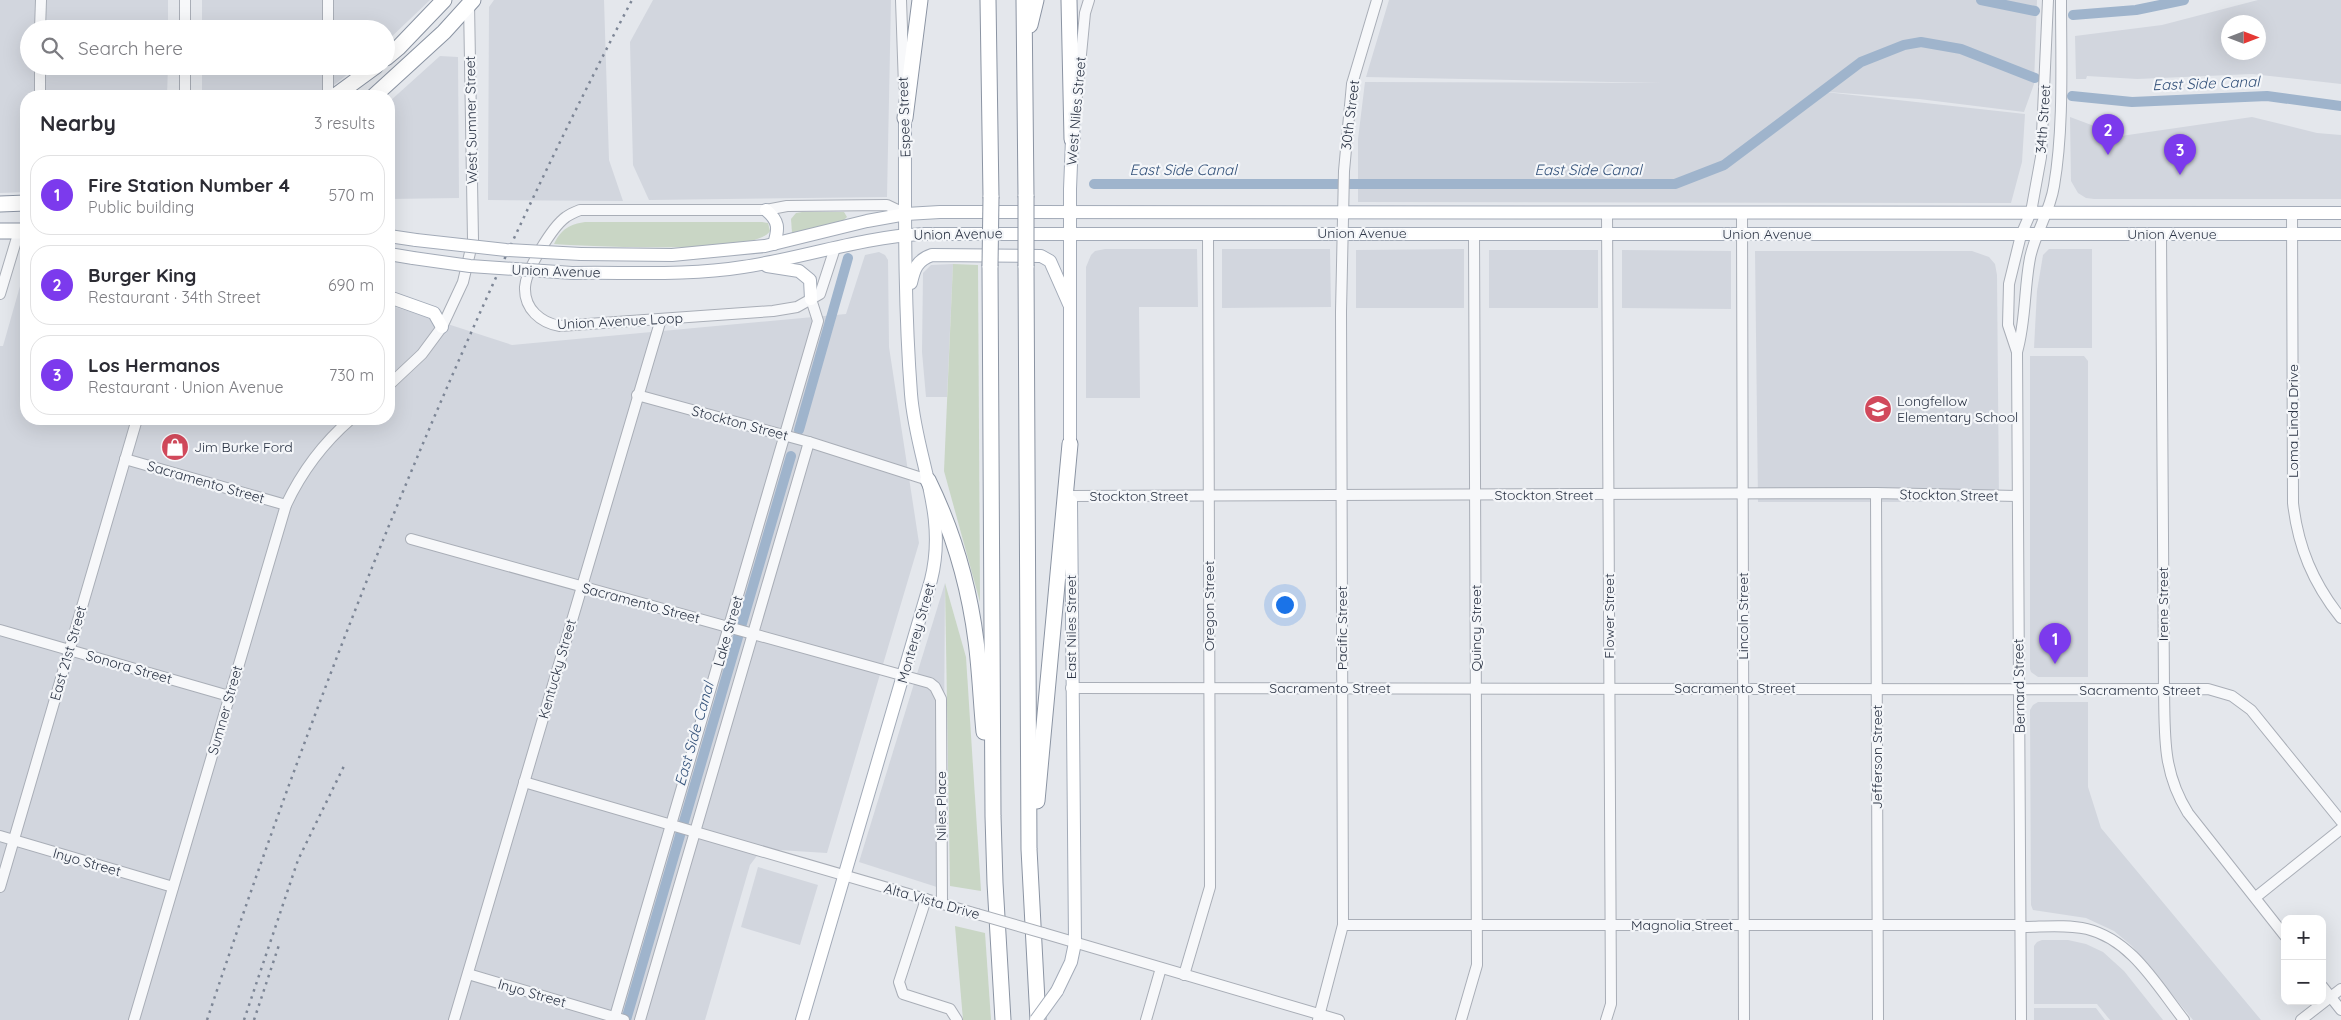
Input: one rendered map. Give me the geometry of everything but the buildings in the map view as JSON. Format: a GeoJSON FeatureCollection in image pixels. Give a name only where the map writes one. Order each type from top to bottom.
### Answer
{"type":"FeatureCollection","features":[{"type":"Feature","properties":{"kind":"highway"},"geometry":{"type":"LineString","coordinates":[[395,50],[444,0]]}},
{"type":"Feature","properties":{"kind":"highway"},"geometry":{"type":"LineString","coordinates":[[905,118],[920,0]]}},
{"type":"Feature","properties":{"kind":"highway"},"geometry":{"type":"LineString","coordinates":[[988,0],[992,197],[990,266],[993,816],[1003,1020]]}},
{"type":"Feature","properties":{"kind":"highway"},"geometry":{"type":"LineString","coordinates":[[1024,0],[1029,849],[1037,1020]]}},
{"type":"Feature","properties":{"kind":"highway"},"geometry":{"type":"LineString","coordinates":[[1025,48],[1036,0]]}},
{"type":"Feature","properties":{"kind":"highway"},"geometry":{"type":"LineString","coordinates":[[1069,0],[1072,139]]}},
{"type":"Feature","properties":{"kind":"highway"},"geometry":{"type":"LineString","coordinates":[[381,90],[444,32],[470,2]]}},
{"type":"Feature","properties":{"kind":"highway"},"geometry":{"type":"LineString","coordinates":[[343,90],[364,75]]}},
{"type":"Feature","properties":{"kind":"highway"},"geometry":{"type":"LineString","coordinates":[[0,204],[20,203]]}},
{"type":"Feature","properties":{"kind":"highway"},"geometry":{"type":"LineString","coordinates":[[0,231],[20,231]]}},
{"type":"Feature","properties":{"kind":"highway"},"geometry":{"type":"LineString","coordinates":[[1029,849],[1034,830],[1070,444]]}},
{"type":"Feature","properties":{"kind":"highway"},"geometry":{"type":"LineString","coordinates":[[928,480],[944,513],[968,597],[976,641],[993,816]]}},
{"type":"Feature","properties":{"kind":"main road","name":"Espee Street"},"geometry":{"type":"LineString","coordinates":[[905,118],[906,235]]}},
{"type":"Feature","properties":{"kind":"main road","name":"West Niles Street"},"geometry":{"type":"LineString","coordinates":[[1071,223],[1072,139]]}},
{"type":"Feature","properties":{"kind":"main road"},"geometry":{"type":"LineString","coordinates":[[766,210],[778,224],[774,244]]}},
{"type":"Feature","properties":{"kind":"main road","name":"Union Avenue"},"geometry":{"type":"LineString","coordinates":[[395,237],[506,250],[581,254],[672,254],[774,244],[906,214],[940,212],[1208,234],[2341,234]]}},
{"type":"Feature","properties":{"kind":"main road","name":"Union Avenue"},"geometry":{"type":"LineString","coordinates":[[395,255],[470,266],[572,274],[658,273],[757,264],[864,241],[906,235],[1071,223],[1344,212],[2341,212]]}},
{"type":"Feature","properties":{"kind":"main road","name":"East Niles Street"},"geometry":{"type":"LineString","coordinates":[[1037,1020],[1058,991],[1071,962],[1075,942],[1070,444],[1071,223]]}},
{"type":"Feature","properties":{"kind":"main road","name":"Monterey Street"},"geometry":{"type":"LineString","coordinates":[[802,1020],[904,675],[931,580],[936,551],[936,520],[911,396],[906,235]]}},
{"type":"Feature","properties":{"kind":"main road"},"geometry":{"type":"LineString","coordinates":[[907,313],[916,266],[922,258],[932,254],[1042,256],[1050,261],[1071,308]]}},
{"type":"Feature","properties":{"kind":"main road"},"geometry":{"type":"LineString","coordinates":[[757,264],[799,271],[810,280],[811,299]]}},
{"type":"Feature","properties":{"kind":"main road"},"geometry":{"type":"LineString","coordinates":[[395,299],[434,313],[442,327]]}},
{"type":"Feature","properties":{"kind":"street"},"geometry":{"type":"LineString","coordinates":[[40,20],[41,0]]}},
{"type":"Feature","properties":{"kind":"street"},"geometry":{"type":"LineString","coordinates":[[185,0],[185,20]]}},
{"type":"Feature","properties":{"kind":"street"},"geometry":{"type":"LineString","coordinates":[[328,0],[328,20]]}},
{"type":"Feature","properties":{"kind":"street","name":"Espee Street"},"geometry":{"type":"LineString","coordinates":[[901,0],[905,118]]}},
{"type":"Feature","properties":{"kind":"street","name":"West Niles Street"},"geometry":{"type":"LineString","coordinates":[[1072,139],[1085,13],[1089,0]]}},
{"type":"Feature","properties":{"kind":"street","name":"30th Street"},"geometry":{"type":"LineString","coordinates":[[1344,233],[1344,171],[1352,84],[1377,0]]}},
{"type":"Feature","properties":{"kind":"street","name":"34th Street"},"geometry":{"type":"LineString","coordinates":[[2021,235],[2031,212],[2041,157],[2048,0]]}},
{"type":"Feature","properties":{"kind":"street","name":"34th Street"},"geometry":{"type":"LineString","coordinates":[[2048,212],[2054,186],[2059,141],[2061,0]]}},
{"type":"Feature","properties":{"kind":"street","name":"West Sumner Street"},"geometry":{"type":"LineString","coordinates":[[442,327],[463,282],[472,240],[470,2]]}},
{"type":"Feature","properties":{"kind":"street"},"geometry":{"type":"LineString","coordinates":[[40,75],[40,90]]}},
{"type":"Feature","properties":{"kind":"street"},"geometry":{"type":"LineString","coordinates":[[185,75],[185,90]]}},
{"type":"Feature","properties":{"kind":"street"},"geometry":{"type":"LineString","coordinates":[[328,75],[328,90]]}},
{"type":"Feature","properties":{"kind":"street","name":"Union Avenue"},"geometry":{"type":"LineString","coordinates":[[766,210],[787,206],[887,206],[906,214]]}},
{"type":"Feature","properties":{"kind":"street","name":"Union Avenue Loop"},"geometry":{"type":"LineString","coordinates":[[766,210],[580,210],[566,217],[546,240],[536,258],[525,286],[528,303],[535,314],[546,324],[560,326],[773,311],[796,307],[811,299]]}},
{"type":"Feature","properties":{"kind":"street","name":"Flower Street"},"geometry":{"type":"LineString","coordinates":[[1606,1020],[1610,1004],[1607,212]]}},
{"type":"Feature","properties":{"kind":"street","name":"Lincoln Street"},"geometry":{"type":"LineString","coordinates":[[1742,212],[1744,1020]]}},
{"type":"Feature","properties":{"kind":"street","name":"Bernard Street"},"geometry":{"type":"LineString","coordinates":[[2021,1020],[2017,352],[2024,328],[2031,256],[2048,212]]}},
{"type":"Feature","properties":{"kind":"street","name":"Loma Linda Drive"},"geometry":{"type":"LineString","coordinates":[[2292,212],[2293,503],[2295,522],[2306,560],[2315,581],[2341,618]]}},
{"type":"Feature","properties":{"kind":"street","name":"Pacific Street"},"geometry":{"type":"LineString","coordinates":[[1319,1017],[1343,925],[1341,312],[1344,233]]}},
{"type":"Feature","properties":{"kind":"street","name":"Oregon Street"},"geometry":{"type":"LineString","coordinates":[[1184,975],[1210,887],[1208,234]]}},
{"type":"Feature","properties":{"kind":"street","name":"Quincy Street"},"geometry":{"type":"LineString","coordinates":[[1461,1020],[1477,965],[1474,234]]}},
{"type":"Feature","properties":{"kind":"street","name":"Irene Street"},"geometry":{"type":"LineString","coordinates":[[2161,234],[2165,750],[2172,782],[2188,813],[2281,931]]}},
{"type":"Feature","properties":{"kind":"street","name":"Bernard Street"},"geometry":{"type":"LineString","coordinates":[[2017,352],[2008,325],[2009,292],[2021,235]]}},
{"type":"Feature","properties":{"kind":"street"},"geometry":{"type":"LineString","coordinates":[[0,294],[20,239]]}},
{"type":"Feature","properties":{"kind":"street"},"geometry":{"type":"LineString","coordinates":[[811,299],[820,294],[835,248]]}},
{"type":"Feature","properties":{"kind":"street","name":"Lake Street"},"geometry":{"type":"LineString","coordinates":[[618,1019],[671,825],[731,627],[818,321],[811,299]]}},
{"type":"Feature","properties":{"kind":"street","name":"Kentucky Street"},"geometry":{"type":"LineString","coordinates":[[454,1020],[661,319]]}},
{"type":"Feature","properties":{"kind":"street"},"geometry":{"type":"LineString","coordinates":[[395,379],[422,354],[442,327]]}},
{"type":"Feature","properties":{"kind":"street","name":"Stockton Street"},"geometry":{"type":"LineString","coordinates":[[637,395],[809,442],[928,480]]}},
{"type":"Feature","properties":{"kind":"street","name":"East 21st Street"},"geometry":{"type":"LineString","coordinates":[[0,887],[135,425]]}},
{"type":"Feature","properties":{"kind":"street","name":"Sumner Street"},"geometry":{"type":"LineString","coordinates":[[134,1020],[286,505],[296,484],[318,451],[345,425]]}},
{"type":"Feature","properties":{"kind":"street","name":"Lake Street"},"geometry":{"type":"LineString","coordinates":[[640,1020],[809,442]]}},
{"type":"Feature","properties":{"kind":"street","name":"Sacramento Street"},"geometry":{"type":"LineString","coordinates":[[125,459],[286,505]]}},
{"type":"Feature","properties":{"kind":"street","name":"Stockton Street"},"geometry":{"type":"LineString","coordinates":[[1071,496],[1876,493],[2017,496]]}},
{"type":"Feature","properties":{"kind":"street","name":"Jefferson Street"},"geometry":{"type":"LineString","coordinates":[[1876,493],[1878,1020]]}},
{"type":"Feature","properties":{"kind":"street","name":"Sacramento Street"},"geometry":{"type":"LineString","coordinates":[[411,540],[930,682],[939,692],[941,707]]}},
{"type":"Feature","properties":{"kind":"street","name":"Sonora Street"},"geometry":{"type":"LineString","coordinates":[[0,630],[229,696]]}},
{"type":"Feature","properties":{"kind":"street","name":"Sacramento Street"},"geometry":{"type":"LineString","coordinates":[[1072,688],[1876,688],[2019,691],[2208,689],[2220,691],[2242,702],[2251,710],[2341,821]]}},
{"type":"Feature","properties":{"kind":"street","name":"Niles Place"},"geometry":{"type":"LineString","coordinates":[[941,707],[942,904]]}},
{"type":"Feature","properties":{"kind":"street","name":"Alta Vista Drive"},"geometry":{"type":"LineString","coordinates":[[524,782],[1075,942],[1319,1017],[1339,1020]]}},
{"type":"Feature","properties":{"kind":"street"},"geometry":{"type":"LineString","coordinates":[[2256,897],[2341,829]]}},
{"type":"Feature","properties":{"kind":"street","name":"Inyo Street"},"geometry":{"type":"LineString","coordinates":[[0,836],[173,887]]}},
{"type":"Feature","properties":{"kind":"street"},"geometry":{"type":"LineString","coordinates":[[926,899],[899,982],[900,990],[908,997],[950,1009],[957,1020]]}},
{"type":"Feature","properties":{"kind":"street","name":"Magnolia Street"},"geometry":{"type":"LineString","coordinates":[[1343,925],[2072,927],[2106,937],[2127,950],[2184,1020]]}},
{"type":"Feature","properties":{"kind":"street"},"geometry":{"type":"LineString","coordinates":[[1146,1020],[1161,968]]}},
{"type":"Feature","properties":{"kind":"street","name":"Inyo Street"},"geometry":{"type":"LineString","coordinates":[[468,974],[618,1019]]}},
{"type":"Feature","properties":{"kind":"street"},"geometry":{"type":"LineString","coordinates":[[2301,1020],[2341,989]]}},
{"type":"Feature","properties":{"kind":"street"},"geometry":{"type":"LineString","coordinates":[[2326,991],[2341,1010]]}},
{"type":"Feature","properties":{"kind":"shaded area"},"geometry":{"type":"Polygon","coordinates":[[[0,0],[168,0],[168,20],[20,20],[20,75],[168,75],[167,90],[20,90],[20,192],[0,193],[0,0]]]}},
{"type":"Feature","properties":{"kind":"shaded area"},"geometry":{"type":"Polygon","coordinates":[[[202,0],[430,0],[395,33],[395,20],[202,20],[202,0]]]}},
{"type":"Feature","properties":{"kind":"shaded area"},"geometry":{"type":"Polygon","coordinates":[[[494,0],[604,0],[609,160],[623,201],[488,200],[489,7],[494,0]]]}},
{"type":"Feature","properties":{"kind":"shaded area"},"geometry":{"type":"Polygon","coordinates":[[[653,0],[891,0],[887,197],[649,200],[633,165],[630,42],[653,0]]]}},
{"type":"Feature","properties":{"kind":"shaded area"},"geometry":{"type":"Polygon","coordinates":[[[1389,0],[2037,0],[2034,84],[2024,112],[1919,99],[1816,91],[2025,114],[2022,162],[2011,203],[1358,202],[1358,139],[1365,82],[1661,83],[1366,77],[1389,0]]]}},
{"type":"Feature","properties":{"kind":"shaded area"},"geometry":{"type":"Polygon","coordinates":[[[2258,0],[2341,0],[2341,84],[2252,74],[2137,79],[2087,76],[2086,79],[2076,79],[2075,36],[2162,25],[2258,0]]]}},
{"type":"Feature","properties":{"kind":"shaded area"},"geometry":{"type":"Polygon","coordinates":[[[440,56],[458,57],[459,198],[395,199],[395,97],[440,56]]]}},
{"type":"Feature","properties":{"kind":"shaded area"},"geometry":{"type":"Polygon","coordinates":[[[202,75],[347,75],[328,90],[202,90],[202,75]]]}},
{"type":"Feature","properties":{"kind":"shaded area"},"geometry":{"type":"Polygon","coordinates":[[[2070,117],[2121,136],[2252,117],[2317,133],[2341,135],[2341,199],[2086,198],[2078,193],[2071,181],[2070,117]]]}},
{"type":"Feature","properties":{"kind":"shaded area"},"geometry":{"type":"Polygon","coordinates":[[[1105,249],[1197,249],[1198,307],[1139,307],[1140,398],[1086,398],[1086,267],[1091,255],[1095,251],[1105,249]]]}},
{"type":"Feature","properties":{"kind":"shaded area"},"geometry":{"type":"Polygon","coordinates":[[[1222,249],[1330,249],[1331,307],[1222,308],[1222,249]]]}},
{"type":"Feature","properties":{"kind":"shaded area"},"geometry":{"type":"Polygon","coordinates":[[[1464,249],[1464,308],[1356,308],[1356,250],[1464,249]]]}},
{"type":"Feature","properties":{"kind":"shaded area"},"geometry":{"type":"Polygon","coordinates":[[[2049,249],[2092,249],[2092,348],[2034,348],[2037,291],[2043,255],[2049,249]]]}},
{"type":"Feature","properties":{"kind":"shaded area"},"geometry":{"type":"Polygon","coordinates":[[[1489,250],[1598,250],[1598,308],[1489,308],[1489,250]]]}},
{"type":"Feature","properties":{"kind":"shaded area"},"geometry":{"type":"Polygon","coordinates":[[[1622,250],[1731,251],[1731,309],[1622,308],[1622,250]]]}},
{"type":"Feature","properties":{"kind":"shaded area","name":"Longfellow Elementary School"},"geometry":{"type":"Polygon","coordinates":[[[1755,251],[1972,251],[1989,257],[1995,264],[1997,275],[1999,502],[1758,502],[1755,251]]]}},
{"type":"Feature","properties":{"kind":"shaded area"},"geometry":{"type":"Polygon","coordinates":[[[879,252],[885,255],[888,260],[889,347],[919,543],[827,853],[762,849],[750,865],[705,1020],[0,1020],[0,346],[3,346],[20,286],[20,425],[395,425],[395,307],[512,345],[846,314],[865,255],[879,252]]]}},
{"type":"Feature","properties":{"kind":"shaded area"},"geometry":{"type":"Polygon","coordinates":[[[953,264],[947,397],[926,397],[922,352],[923,273],[931,265],[953,264]]]}},
{"type":"Feature","properties":{"kind":"shaded area"},"geometry":{"type":"Polygon","coordinates":[[[2030,356],[2084,356],[2088,361],[2088,677],[2038,677],[2030,669],[2030,356]]]}},
{"type":"Feature","properties":{"kind":"shaded area"},"geometry":{"type":"Polygon","coordinates":[[[945,583],[943,889],[859,862],[945,583]]]}},
{"type":"Feature","properties":{"kind":"shaded area"},"geometry":{"type":"Polygon","coordinates":[[[2038,702],[2088,702],[2088,787],[2101,828],[2261,1020],[2193,1020],[2132,946],[2114,931],[2086,918],[2033,910],[2031,905],[2030,710],[2038,702]]]}},
{"type":"Feature","properties":{"kind":"shaded area"},"geometry":{"type":"Polygon","coordinates":[[[758,867],[818,885],[800,945],[741,927],[758,867]]]}},
{"type":"Feature","properties":{"kind":"shaded area"},"geometry":{"type":"Polygon","coordinates":[[[2042,940],[2068,940],[2086,944],[2103,952],[2124,971],[2163,1020],[2110,1020],[2097,1004],[2034,1004],[2034,946],[2042,940]]]}},
{"type":"Feature","properties":{"kind":"shaded area"},"geometry":{"type":"Polygon","coordinates":[[[2034,1008],[2096,1008],[2105,1020],[2034,1020],[2034,1008]]]}},
{"type":"Feature","properties":{"kind":"green space"},"geometry":{"type":"Polygon","coordinates":[[[844,212],[847,217],[843,221],[792,233],[791,219],[796,213],[844,212]]]}},
{"type":"Feature","properties":{"kind":"green space"},"geometry":{"type":"Polygon","coordinates":[[[585,222],[762,222],[768,223],[770,231],[758,239],[704,246],[633,247],[554,244],[566,228],[585,222]]]}},
{"type":"Feature","properties":{"kind":"green space"},"geometry":{"type":"Polygon","coordinates":[[[953,264],[978,265],[980,602],[944,471],[953,264]]]}},
{"type":"Feature","properties":{"kind":"green space"},"geometry":{"type":"Polygon","coordinates":[[[945,583],[966,657],[981,891],[950,886],[945,583]]]}},
{"type":"Feature","properties":{"kind":"green space"},"geometry":{"type":"Polygon","coordinates":[[[955,926],[985,933],[991,1020],[963,1020],[955,926]]]}},
{"type":"Feature","properties":{"kind":"waterway"},"geometry":{"type":"LineString","coordinates":[[1981,0],[2035,11]]}},
{"type":"Feature","properties":{"kind":"waterway"},"geometry":{"type":"LineString","coordinates":[[2073,15],[2136,10],[2184,0]]}},
{"type":"Feature","properties":{"kind":"waterway","name":"East Side Canal"},"geometry":{"type":"LineString","coordinates":[[1094,184],[1675,184],[1724,165],[1861,62],[1904,45],[1921,42],[1961,49],[2035,78]]}},
{"type":"Feature","properties":{"kind":"waterway","name":"East Side Canal"},"geometry":{"type":"LineString","coordinates":[[2072,96],[2132,102],[2267,96],[2341,106]]}},
{"type":"Feature","properties":{"kind":"waterway","name":"East Side Canal"},"geometry":{"type":"LineString","coordinates":[[799,430],[848,258]]}},
{"type":"Feature","properties":{"kind":"waterway","name":"East Side Canal"},"geometry":{"type":"LineString","coordinates":[[626,1020],[791,456]]}},
{"type":"Feature","properties":{"kind":"railway"},"geometry":{"type":"LineString","coordinates":[[207,1020],[299,759],[399,501],[509,248],[569,123],[632,0]]}},
{"type":"Feature","properties":{"kind":"railway"},"geometry":{"type":"LineString","coordinates":[[244,1020],[298,860],[345,764]]}},
{"type":"Feature","properties":{"kind":"railway"},"geometry":{"type":"LineString","coordinates":[[254,1020],[280,942]]}},
{"type":"Feature","properties":{"kind":"place","name":"Burger King"},"geometry":{"type":"Point","coordinates":[2108,155]}},
{"type":"Feature","properties":{"kind":"place","name":"Los Hermanos"},"geometry":{"type":"Point","coordinates":[2180,175]}},
{"type":"Feature","properties":{"kind":"place","name":"Longfellow Elementary School"},"geometry":{"type":"Point","coordinates":[1878,409]}},
{"type":"Feature","properties":{"kind":"place","name":"Jim Burke Ford"},"geometry":{"type":"Point","coordinates":[175,447]}},
{"type":"Feature","properties":{"kind":"place","name":"Fire Station Number 4"},"geometry":{"type":"Point","coordinates":[2055,664]}}]}
